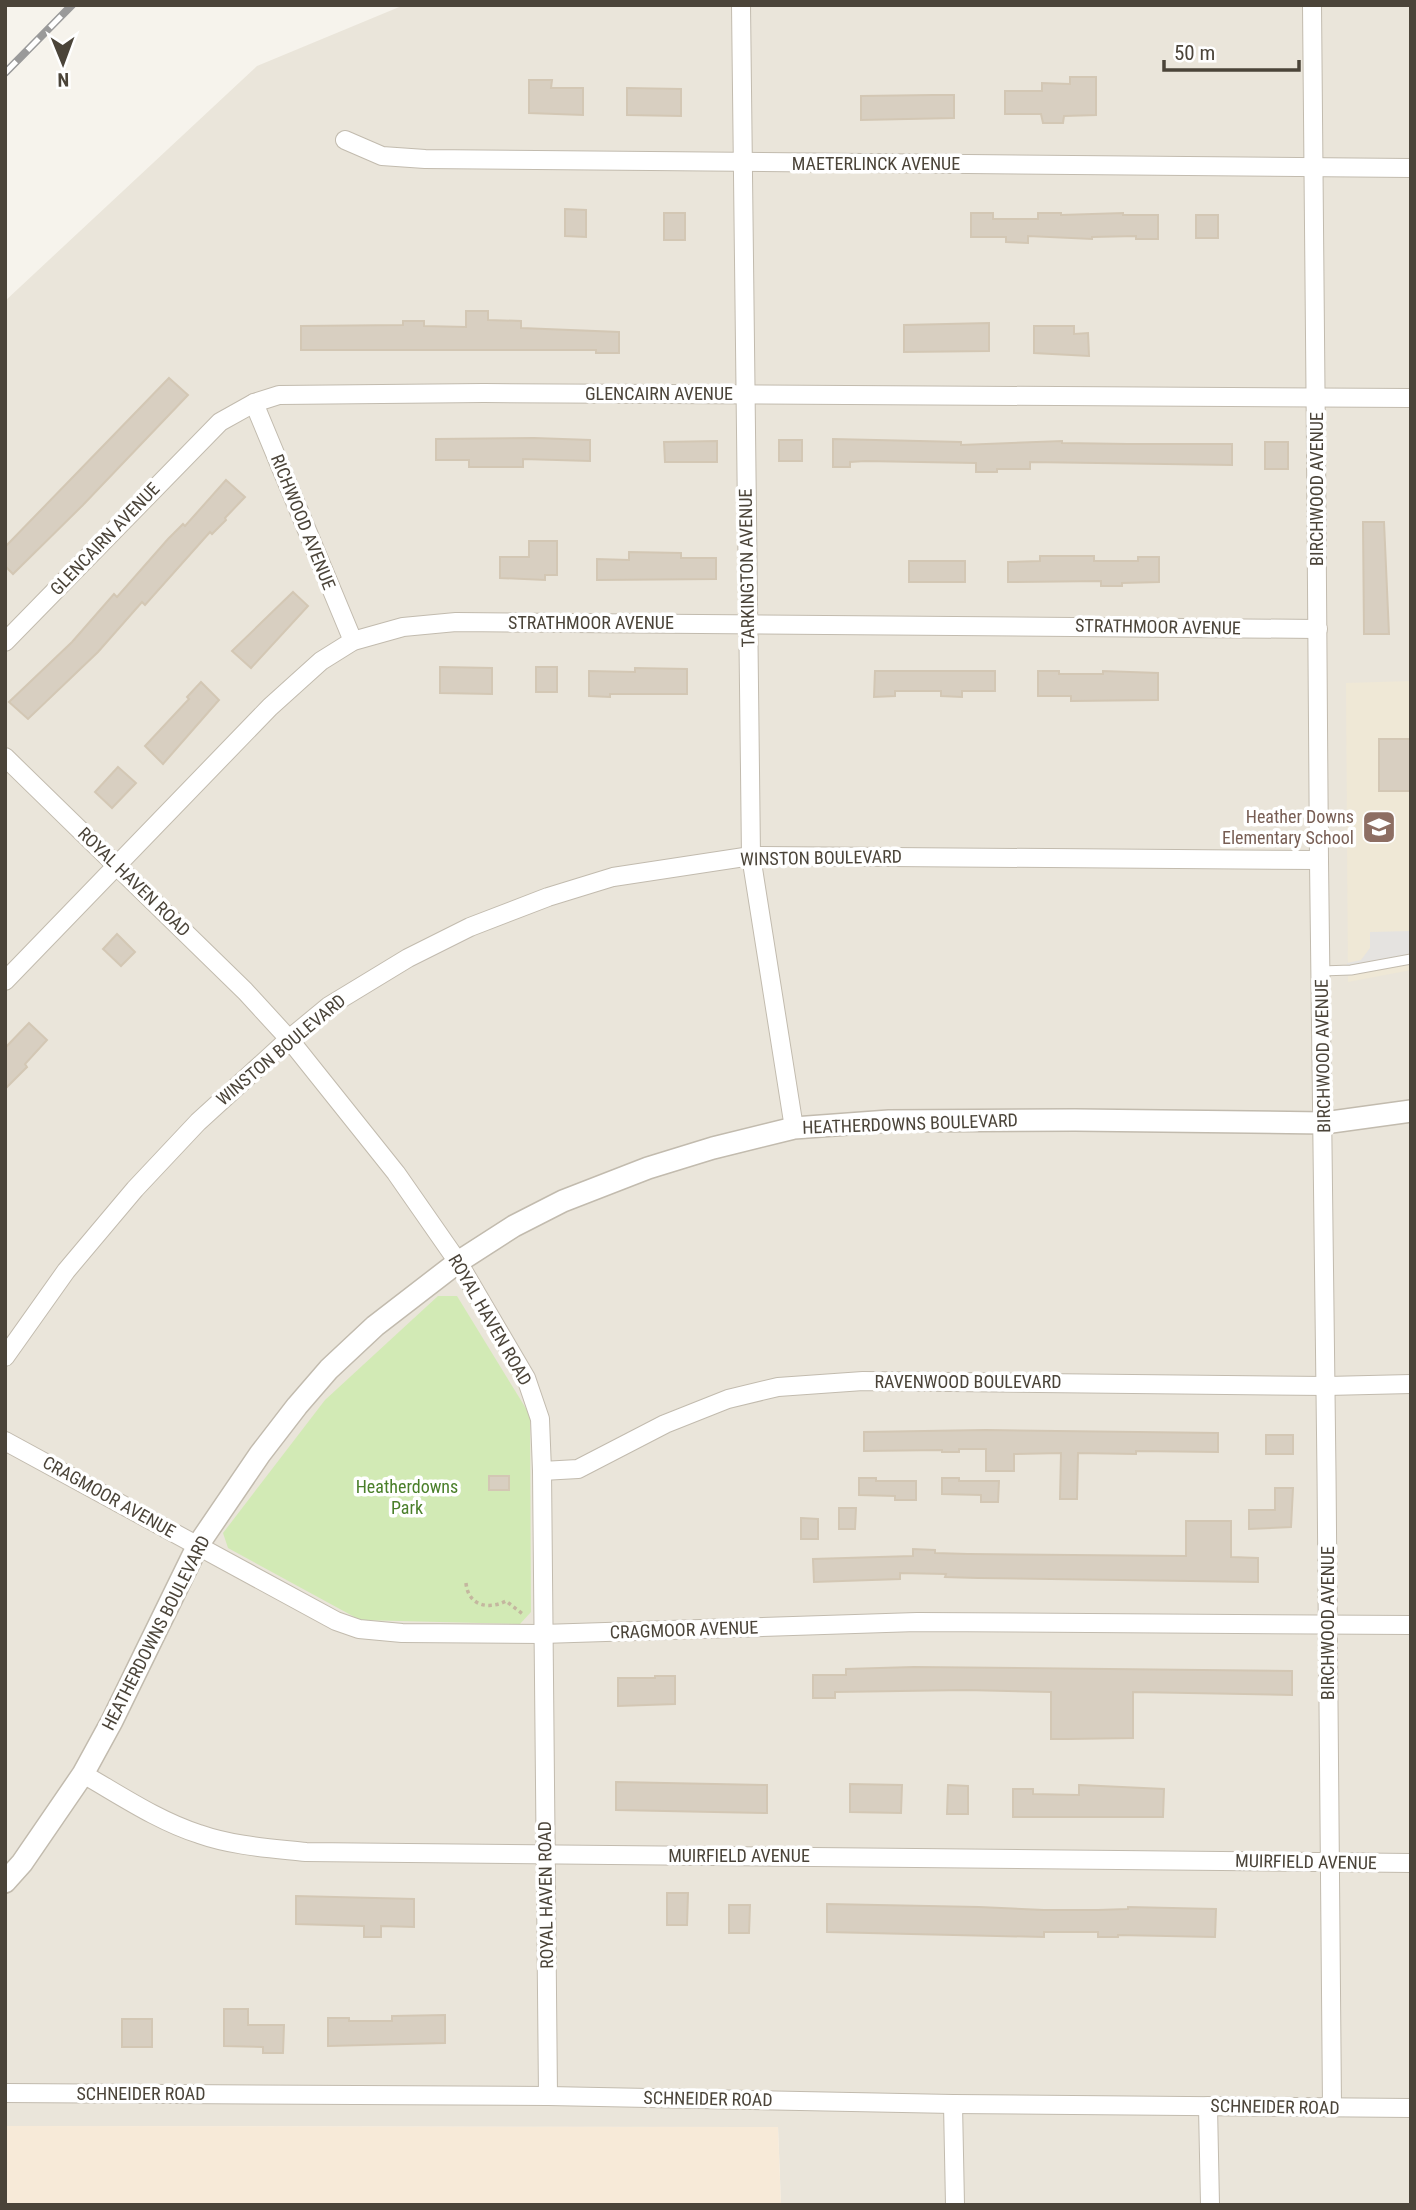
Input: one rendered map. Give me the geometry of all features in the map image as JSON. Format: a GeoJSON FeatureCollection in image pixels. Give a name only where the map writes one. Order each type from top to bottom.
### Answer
{"type":"FeatureCollection","features":[{"type":"Feature","properties":{"kind":"street","name":"TARKINGTON AVENUE"},"geometry":{"type":"LineString","coordinates":[[741,5],[751,856],[794,1128]]}},
{"type":"Feature","properties":{"kind":"street","name":"BIRCHWOOD AVENUE"},"geometry":{"type":"LineString","coordinates":[[1311,5],[1327,1386],[1332,2107]]}},
{"type":"Feature","properties":{"kind":"street","name":"MAETERLINCK AVENUE"},"geometry":{"type":"LineString","coordinates":[[345,140],[382,156],[401,158],[1411,168]]}},
{"type":"Feature","properties":{"kind":"street","name":"GLENCAIRN AVENUE"},"geometry":{"type":"LineString","coordinates":[[5,642],[220,422],[254,403],[292,394],[1411,398]]}},
{"type":"Feature","properties":{"kind":"street","name":"RICHWOOD AVENUE"},"geometry":{"type":"LineString","coordinates":[[254,403],[353,641]]}},
{"type":"Feature","properties":{"kind":"street","name":"STRATHMOOR AVENUE"},"geometry":{"type":"LineString","coordinates":[[5,981],[270,707],[321,661],[353,641],[404,626],[456,622],[1318,629]]}},
{"type":"Feature","properties":{"kind":"street","name":"ROYAL HAVEN ROAD"},"geometry":{"type":"LineString","coordinates":[[5,757],[228,973],[289,1039],[397,1174],[458,1262],[526,1378],[535,1399],[540,1419],[542,1471],[548,2096]]}},
{"type":"Feature","properties":{"kind":"street","name":"WINSTON BOULEVARD"},"geometry":{"type":"LineString","coordinates":[[5,1357],[66,1271],[135,1189],[198,1122],[289,1039],[329,1006],[369,980],[470,927],[548,897],[613,877],[751,856],[1319,860]]}},
{"type":"Feature","properties":{"kind":"street","name":"HEATHERDOWNS BOULEVARD"},"geometry":{"type":"LineString","coordinates":[[5,1882],[22,1863],[83,1774],[112,1721],[198,1545],[260,1454],[329,1369],[375,1326],[458,1262],[514,1226],[563,1201],[648,1168],[713,1148],[794,1128],[916,1121],[1324,1123],[1411,1111]]}},
{"type":"Feature","properties":{"kind":"street","name":"RAVENWOOD BOULEVARD"},"geometry":{"type":"LineString","coordinates":[[542,1471],[579,1469],[666,1424],[728,1399],[778,1387],[863,1381],[1327,1386],[1411,1384]]}},
{"type":"Feature","properties":{"kind":"street","name":"CRAGMOOR AVENUE"},"geometry":{"type":"LineString","coordinates":[[5,1441],[336,1621],[359,1629],[402,1633],[542,1634],[917,1622],[1411,1625]]}},
{"type":"Feature","properties":{"kind":"street","name":"MUIRFIELD AVENUE"},"geometry":{"type":"LineString","coordinates":[[83,1774],[166,1821],[197,1834],[230,1843],[306,1852],[1411,1863]]}},
{"type":"Feature","properties":{"kind":"street","name":"SCHNEIDER ROAD"},"geometry":{"type":"LineString","coordinates":[[5,2093],[548,2096],[953,2104],[1411,2108]]}},
{"type":"Feature","properties":{"kind":"street"},"geometry":{"type":"LineString","coordinates":[[953,2104],[956,2205]]}},
{"type":"Feature","properties":{"kind":"street"},"geometry":{"type":"LineString","coordinates":[[1208,2106],[1210,2205]]}},
{"type":"Feature","properties":{"kind":"lane"},"geometry":{"type":"LineString","coordinates":[[1321,971],[1351,970],[1411,959]]}},
{"type":"Feature","properties":{"kind":"path"},"geometry":{"type":"LineString","coordinates":[[466,1583],[470,1597],[477,1603],[492,1607],[506,1601],[524,1615]]}},
{"type":"Feature","properties":{"kind":"shaded area"},"geometry":{"type":"Polygon","coordinates":[[[404,5],[1411,5],[1411,2205],[781,2205],[778,2127],[5,2126],[5,301],[257,66],[404,5]]]}},
{"type":"Feature","properties":{"kind":"shaded area","name":"Heather Downs Elementary School"},"geometry":{"type":"Polygon","coordinates":[[[1411,681],[1411,970],[1348,982],[1346,683],[1411,681]]]}},
{"type":"Feature","properties":{"kind":"shaded area"},"geometry":{"type":"Polygon","coordinates":[[[1411,931],[1411,963],[1347,976],[1347,963],[1361,960],[1370,948],[1370,932],[1411,931]]]}},
{"type":"Feature","properties":{"kind":"shaded area"},"geometry":{"type":"Polygon","coordinates":[[[5,2126],[778,2127],[781,2205],[5,2205],[5,2126]]]}},
{"type":"Feature","properties":{"kind":"green space","name":"Heatherdowns Park"},"geometry":{"type":"Polygon","coordinates":[[[438,1296],[457,1296],[530,1415],[531,1612],[520,1624],[360,1620],[228,1548],[223,1533],[325,1400],[438,1296]]]}},
{"type":"Feature","properties":{"kind":"building"},"geometry":{"type":"Polygon","coordinates":[[[1070,77],[1096,77],[1096,115],[1064,116],[1063,123],[1043,123],[1041,114],[1005,114],[1005,91],[1042,91],[1042,83],[1070,84],[1070,77]]]}},
{"type":"Feature","properties":{"kind":"building"},"geometry":{"type":"Polygon","coordinates":[[[529,80],[552,80],[551,88],[583,88],[583,115],[529,113],[529,80]]]}},
{"type":"Feature","properties":{"kind":"building"},"geometry":{"type":"Polygon","coordinates":[[[627,88],[681,89],[681,116],[627,115],[627,88]]]}},
{"type":"Feature","properties":{"kind":"building"},"geometry":{"type":"Polygon","coordinates":[[[954,95],[954,118],[861,120],[861,96],[954,95]]]}},
{"type":"Feature","properties":{"kind":"building"},"geometry":{"type":"Polygon","coordinates":[[[565,209],[586,210],[586,237],[565,236],[565,209]]]}},
{"type":"Feature","properties":{"kind":"building"},"geometry":{"type":"Polygon","coordinates":[[[664,213],[685,213],[685,240],[664,240],[664,213]]]}},
{"type":"Feature","properties":{"kind":"building"},"geometry":{"type":"Polygon","coordinates":[[[971,213],[993,213],[993,219],[1038,219],[1038,213],[1158,215],[1158,239],[1136,239],[1136,236],[1092,239],[1028,236],[1028,243],[1006,242],[1006,237],[971,237],[971,213]]]}},
{"type":"Feature","properties":{"kind":"building"},"geometry":{"type":"Polygon","coordinates":[[[1196,215],[1218,215],[1218,238],[1196,238],[1196,215]]]}},
{"type":"Feature","properties":{"kind":"building"},"geometry":{"type":"Polygon","coordinates":[[[466,311],[488,311],[488,320],[521,321],[521,328],[619,332],[619,353],[596,353],[596,350],[301,350],[301,326],[403,325],[403,321],[424,321],[424,326],[466,327],[466,311]]]}},
{"type":"Feature","properties":{"kind":"building"},"geometry":{"type":"Polygon","coordinates":[[[989,323],[989,351],[904,352],[904,325],[989,323]]]}},
{"type":"Feature","properties":{"kind":"building"},"geometry":{"type":"Polygon","coordinates":[[[1034,326],[1074,326],[1074,334],[1088,333],[1089,356],[1034,353],[1034,326]]]}},
{"type":"Feature","properties":{"kind":"building"},"geometry":{"type":"Polygon","coordinates":[[[169,378],[188,395],[13,574],[5,566],[5,547],[169,378]]]}},
{"type":"Feature","properties":{"kind":"building"},"geometry":{"type":"Polygon","coordinates":[[[436,439],[590,440],[590,461],[523,459],[523,467],[469,467],[469,460],[436,460],[436,439]]]}},
{"type":"Feature","properties":{"kind":"building"},"geometry":{"type":"Polygon","coordinates":[[[833,439],[961,442],[961,445],[1062,441],[1232,444],[1232,465],[1030,462],[1030,469],[976,472],[976,463],[865,461],[850,462],[850,467],[833,467],[833,439]]]}},
{"type":"Feature","properties":{"kind":"building"},"geometry":{"type":"Polygon","coordinates":[[[779,440],[802,440],[802,461],[779,461],[779,440]]]}},
{"type":"Feature","properties":{"kind":"building"},"geometry":{"type":"Polygon","coordinates":[[[717,441],[717,462],[665,462],[664,442],[717,441]]]}},
{"type":"Feature","properties":{"kind":"building"},"geometry":{"type":"Polygon","coordinates":[[[1265,442],[1288,442],[1288,469],[1265,469],[1265,442]]]}},
{"type":"Feature","properties":{"kind":"building"},"geometry":{"type":"Polygon","coordinates":[[[226,480],[245,497],[145,605],[142,602],[98,652],[28,719],[9,702],[72,642],[114,594],[117,597],[168,539],[183,524],[185,526],[226,480]]]}},
{"type":"Feature","properties":{"kind":"building"},"geometry":{"type":"Polygon","coordinates":[[[1363,522],[1384,522],[1389,634],[1364,634],[1363,522]]]}},
{"type":"Feature","properties":{"kind":"building"},"geometry":{"type":"Polygon","coordinates":[[[529,541],[557,541],[557,575],[545,575],[545,580],[500,578],[500,557],[529,557],[529,541]]]}},
{"type":"Feature","properties":{"kind":"building"},"geometry":{"type":"Polygon","coordinates":[[[629,552],[681,553],[681,558],[716,558],[716,579],[597,580],[597,559],[629,560],[629,552]]]}},
{"type":"Feature","properties":{"kind":"building"},"geometry":{"type":"Polygon","coordinates":[[[1040,556],[1094,556],[1094,561],[1138,561],[1138,557],[1159,557],[1159,582],[1101,586],[1101,581],[1008,582],[1008,562],[1040,561],[1040,556]]]}},
{"type":"Feature","properties":{"kind":"building"},"geometry":{"type":"Polygon","coordinates":[[[909,561],[965,561],[965,582],[909,582],[909,561]]]}},
{"type":"Feature","properties":{"kind":"building"},"geometry":{"type":"Polygon","coordinates":[[[293,592],[308,606],[251,668],[232,651],[293,592]]]}},
{"type":"Feature","properties":{"kind":"building"},"geometry":{"type":"Polygon","coordinates":[[[440,667],[492,668],[492,694],[440,693],[440,667]]]}},
{"type":"Feature","properties":{"kind":"building"},"geometry":{"type":"Polygon","coordinates":[[[536,667],[557,667],[557,692],[536,692],[536,667]]]}},
{"type":"Feature","properties":{"kind":"building"},"geometry":{"type":"Polygon","coordinates":[[[635,668],[687,669],[687,694],[589,696],[589,671],[635,672],[635,668]]]}},
{"type":"Feature","properties":{"kind":"building"},"geometry":{"type":"Polygon","coordinates":[[[875,671],[995,671],[995,691],[962,691],[962,697],[941,696],[941,691],[895,691],[895,696],[874,697],[875,671]]]}},
{"type":"Feature","properties":{"kind":"building"},"geometry":{"type":"Polygon","coordinates":[[[1038,671],[1059,671],[1059,674],[1103,674],[1103,671],[1158,673],[1158,700],[1071,701],[1071,696],[1038,696],[1038,671]]]}},
{"type":"Feature","properties":{"kind":"building"},"geometry":{"type":"Polygon","coordinates":[[[201,682],[219,700],[163,764],[145,746],[189,699],[187,697],[201,682]]]}},
{"type":"Feature","properties":{"kind":"building"},"geometry":{"type":"Polygon","coordinates":[[[1379,739],[1411,739],[1411,791],[1379,791],[1379,739]]]}},
{"type":"Feature","properties":{"kind":"building"},"geometry":{"type":"Polygon","coordinates":[[[118,767],[136,783],[112,808],[95,792],[118,767]]]}},
{"type":"Feature","properties":{"kind":"building"},"geometry":{"type":"Polygon","coordinates":[[[117,934],[135,952],[121,966],[103,949],[117,934]]]}},
{"type":"Feature","properties":{"kind":"building"},"geometry":{"type":"Polygon","coordinates":[[[29,1023],[47,1040],[25,1064],[27,1067],[5,1089],[5,1048],[29,1023]]]}},
{"type":"Feature","properties":{"kind":"building"},"geometry":{"type":"Polygon","coordinates":[[[986,1430],[1218,1433],[1218,1452],[1078,1453],[1077,1499],[1060,1499],[1061,1453],[1014,1454],[1014,1471],[986,1471],[986,1449],[959,1449],[959,1452],[864,1451],[864,1432],[986,1430]]]}},
{"type":"Feature","properties":{"kind":"building"},"geometry":{"type":"Polygon","coordinates":[[[1266,1435],[1293,1435],[1293,1454],[1266,1454],[1266,1435]]]}},
{"type":"Feature","properties":{"kind":"building"},"geometry":{"type":"Polygon","coordinates":[[[489,1476],[509,1476],[509,1490],[489,1490],[489,1476]]]}},
{"type":"Feature","properties":{"kind":"building"},"geometry":{"type":"Polygon","coordinates":[[[859,1478],[876,1478],[876,1481],[916,1481],[916,1500],[895,1500],[895,1496],[859,1495],[859,1478]]]}},
{"type":"Feature","properties":{"kind":"building"},"geometry":{"type":"Polygon","coordinates":[[[942,1478],[959,1478],[959,1481],[999,1481],[998,1502],[981,1502],[981,1495],[942,1494],[942,1478]]]}},
{"type":"Feature","properties":{"kind":"building"},"geometry":{"type":"Polygon","coordinates":[[[1275,1488],[1293,1488],[1291,1527],[1249,1529],[1249,1510],[1275,1510],[1275,1488]]]}},
{"type":"Feature","properties":{"kind":"building"},"geometry":{"type":"Polygon","coordinates":[[[839,1508],[856,1508],[855,1529],[839,1529],[839,1508]]]}},
{"type":"Feature","properties":{"kind":"building"},"geometry":{"type":"Polygon","coordinates":[[[801,1518],[818,1519],[818,1539],[801,1539],[801,1518]]]}},
{"type":"Feature","properties":{"kind":"building"},"geometry":{"type":"Polygon","coordinates":[[[1186,1521],[1231,1521],[1231,1557],[1258,1558],[1258,1582],[978,1578],[900,1573],[900,1579],[814,1582],[813,1559],[913,1556],[913,1549],[968,1554],[1186,1556],[1186,1521]]]}},
{"type":"Feature","properties":{"kind":"building"},"geometry":{"type":"Polygon","coordinates":[[[914,1667],[1292,1671],[1292,1695],[1133,1692],[1133,1738],[1068,1739],[1051,1739],[1051,1692],[835,1692],[835,1698],[813,1698],[813,1675],[846,1675],[846,1669],[914,1667]]]}},
{"type":"Feature","properties":{"kind":"building"},"geometry":{"type":"Polygon","coordinates":[[[675,1676],[675,1704],[618,1706],[618,1678],[675,1676]]]}},
{"type":"Feature","properties":{"kind":"building"},"geometry":{"type":"Polygon","coordinates":[[[616,1782],[767,1785],[767,1813],[616,1810],[616,1782]]]}},
{"type":"Feature","properties":{"kind":"building"},"geometry":{"type":"Polygon","coordinates":[[[850,1784],[902,1785],[901,1813],[850,1812],[850,1784]]]}},
{"type":"Feature","properties":{"kind":"building"},"geometry":{"type":"Polygon","coordinates":[[[948,1785],[968,1786],[968,1814],[947,1814],[948,1785]]]}},
{"type":"Feature","properties":{"kind":"building"},"geometry":{"type":"Polygon","coordinates":[[[1079,1785],[1164,1789],[1163,1817],[1013,1817],[1013,1789],[1033,1789],[1033,1794],[1079,1795],[1079,1785]]]}},
{"type":"Feature","properties":{"kind":"building"},"geometry":{"type":"Polygon","coordinates":[[[667,1893],[688,1893],[687,1925],[667,1925],[667,1893]]]}},
{"type":"Feature","properties":{"kind":"building"},"geometry":{"type":"Polygon","coordinates":[[[296,1896],[414,1899],[414,1927],[381,1926],[381,1937],[364,1937],[364,1926],[296,1924],[296,1896]]]}},
{"type":"Feature","properties":{"kind":"building"},"geometry":{"type":"Polygon","coordinates":[[[827,1904],[1044,1910],[1128,1907],[1216,1909],[1215,1937],[1098,1937],[1098,1932],[1044,1932],[1044,1937],[827,1932],[827,1904]]]}},
{"type":"Feature","properties":{"kind":"building"},"geometry":{"type":"Polygon","coordinates":[[[729,1905],[750,1905],[749,1933],[729,1933],[729,1905]]]}},
{"type":"Feature","properties":{"kind":"building"},"geometry":{"type":"Polygon","coordinates":[[[224,2009],[248,2009],[248,2025],[284,2025],[283,2053],[263,2053],[263,2047],[224,2046],[224,2009]]]}},
{"type":"Feature","properties":{"kind":"building"},"geometry":{"type":"Polygon","coordinates":[[[445,2015],[445,2043],[328,2046],[328,2018],[392,2021],[392,2016],[445,2015]]]}},
{"type":"Feature","properties":{"kind":"building"},"geometry":{"type":"Polygon","coordinates":[[[122,2019],[152,2019],[152,2047],[122,2047],[122,2019]]]}},
{"type":"Feature","properties":{"kind":"railway"},"geometry":{"type":"LineString","coordinates":[[5,73],[72,5]]}},
{"type":"Feature","properties":{"kind":"place","name":"Heather Downs Elementary School"},"geometry":{"type":"Point","coordinates":[1379,827]}}]}
